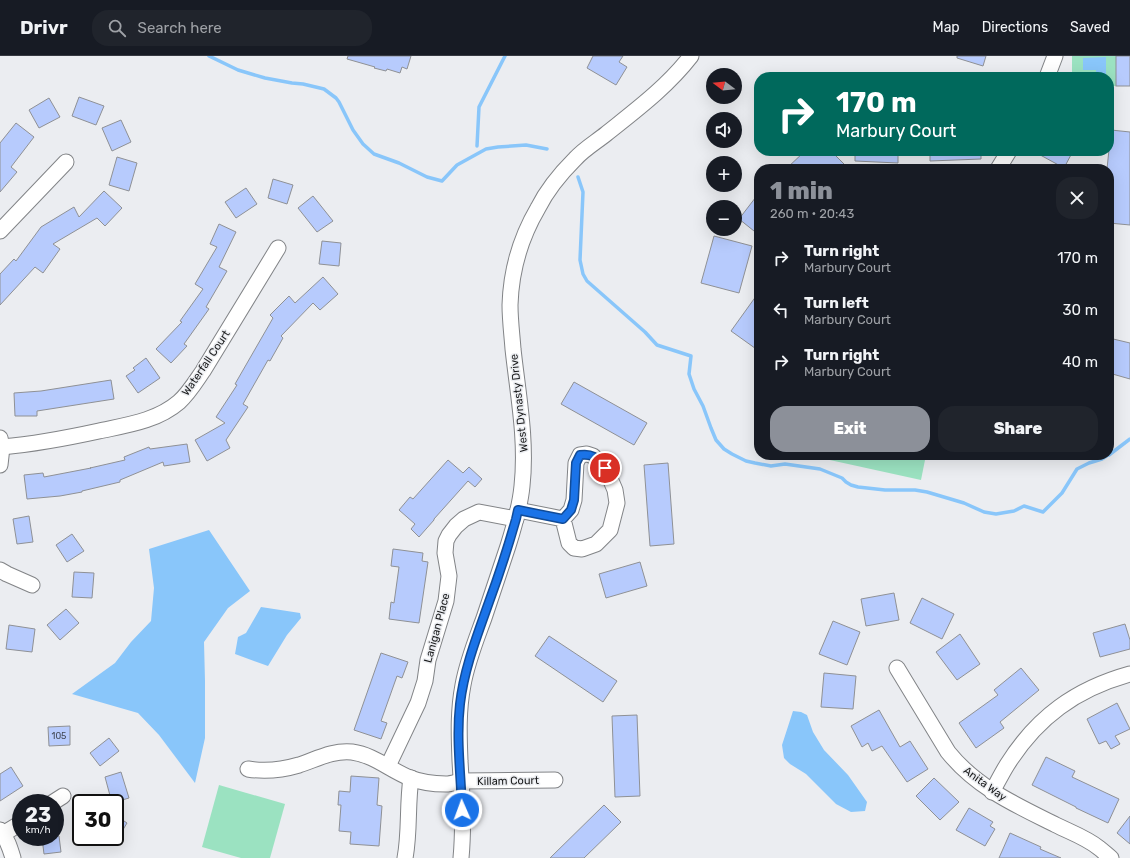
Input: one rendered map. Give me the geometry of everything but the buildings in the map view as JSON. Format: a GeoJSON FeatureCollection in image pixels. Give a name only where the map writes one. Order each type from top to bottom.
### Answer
{"type":"FeatureCollection","features":[{"type":"Feature","properties":{"kind":"street","name":"West Dynasty Drive"},"geometry":{"type":"LineString","coordinates":[[461,858],[461,781],[458,723],[460,704],[468,664],[517,514],[523,476],[524,444],[510,307],[518,254],[525,234],[538,207],[548,190],[560,175],[576,157],[650,99],[691,56]]}},
{"type":"Feature","properties":{"kind":"street"},"geometry":{"type":"LineString","coordinates":[[1049,72],[1055,56]]}},
{"type":"Feature","properties":{"kind":"street"},"geometry":{"type":"LineString","coordinates":[[0,231],[66,162]]}},
{"type":"Feature","properties":{"kind":"street","name":"Waterfall Court"},"geometry":{"type":"LineString","coordinates":[[1,443],[56,440],[124,426],[157,416],[179,402],[190,390],[203,370],[278,248]]}},
{"type":"Feature","properties":{"kind":"street"},"geometry":{"type":"LineString","coordinates":[[0,465],[1,443]]}},
{"type":"Feature","properties":{"kind":"street"},"geometry":{"type":"LineString","coordinates":[[587,454],[593,456],[605,468],[615,490],[617,503],[610,530],[596,544],[582,549],[574,548],[569,543],[563,519],[571,510],[574,500],[576,463],[580,455],[587,454]]}},
{"type":"Feature","properties":{"kind":"street","name":"Lanigan Place"},"geometry":{"type":"LineString","coordinates":[[388,766],[418,703],[425,681],[428,660],[446,601],[449,576],[445,553],[446,541],[456,526],[464,519],[480,512],[563,519]]}},
{"type":"Feature","properties":{"kind":"street"},"geometry":{"type":"LineString","coordinates":[[0,570],[32,585]]}},
{"type":"Feature","properties":{"kind":"street","name":"Anita Way"},"geometry":{"type":"LineString","coordinates":[[897,668],[948,752],[969,775],[1007,801],[1084,839],[1099,848],[1111,858]]}},
{"type":"Feature","properties":{"kind":"street"},"geometry":{"type":"LineString","coordinates":[[992,792],[1007,765],[1021,745],[1046,718],[1080,693],[1098,684],[1130,674]]}},
{"type":"Feature","properties":{"kind":"street","name":"Killam Court"},"geometry":{"type":"LineString","coordinates":[[248,769],[271,771],[286,769],[331,754],[353,752],[376,759],[411,778],[425,782],[446,784],[461,781],[555,780]]}},
{"type":"Feature","properties":{"kind":"street"},"geometry":{"type":"LineString","coordinates":[[405,858],[411,778]]}},
{"type":"Feature","properties":{"kind":"street"},"geometry":{"type":"LineString","coordinates":[[12,827],[2,832],[13,858]]}},
{"type":"Feature","properties":{"kind":"green space"},"geometry":{"type":"Polygon","coordinates":[[[1072,56],[1116,56],[1116,86],[1114,86],[1114,72],[1072,72],[1072,56]]]}},
{"type":"Feature","properties":{"kind":"green space"},"geometry":{"type":"Polygon","coordinates":[[[830,460],[925,460],[921,480],[830,460]]]}},
{"type":"Feature","properties":{"kind":"green space"},"geometry":{"type":"Polygon","coordinates":[[[219,785],[285,804],[270,858],[241,858],[202,847],[219,785]]]}},
{"type":"Feature","properties":{"kind":"water"},"geometry":{"type":"Polygon","coordinates":[[[1106,57],[1106,72],[1083,70],[1083,58],[1106,57]]]}},
{"type":"Feature","properties":{"kind":"water"},"geometry":{"type":"Polygon","coordinates":[[[209,530],[250,591],[228,608],[204,642],[205,738],[195,783],[159,735],[138,713],[72,694],[115,663],[131,642],[151,621],[154,588],[149,549],[209,530]]]}},
{"type":"Feature","properties":{"kind":"water"},"geometry":{"type":"Polygon","coordinates":[[[261,607],[300,613],[301,618],[287,635],[268,666],[235,654],[238,637],[246,633],[261,607]]]}},
{"type":"Feature","properties":{"kind":"water"},"geometry":{"type":"Polygon","coordinates":[[[793,711],[801,712],[807,715],[813,732],[824,750],[848,775],[867,802],[865,811],[851,812],[836,804],[806,774],[790,764],[784,758],[782,745],[793,711]]]}},
{"type":"Feature","properties":{"kind":"waterway"},"geometry":{"type":"LineString","coordinates":[[209,56],[238,70],[265,78],[324,89],[336,98],[353,130],[363,144],[374,154],[399,163],[427,177],[442,181],[457,165],[486,149],[526,145],[547,149]]}},
{"type":"Feature","properties":{"kind":"waterway"},"geometry":{"type":"LineString","coordinates":[[477,146],[479,107],[505,56]]}},
{"type":"Feature","properties":{"kind":"waterway"},"geometry":{"type":"LineString","coordinates":[[578,177],[583,192],[580,260],[583,274],[587,281],[645,332],[657,345],[691,356],[689,374],[694,389],[703,406],[716,440],[724,449],[732,454],[746,461],[771,466],[785,464],[820,469],[842,478],[851,485],[858,487],[927,492],[964,503],[984,512],[996,514],[1014,511],[1024,506],[1043,512],[1062,493],[1077,469],[1099,460]]}},
{"type":"Feature","properties":{"kind":"waterway"},"geometry":{"type":"LineString","coordinates":[[1114,451],[1130,439]]}},
{"type":"Feature","properties":{"kind":"route"},"geometry":{"type":"LineString","coordinates":[[462,810],[458,723],[463,686],[474,644],[496,582],[518,510],[563,519],[571,510],[574,500],[576,463],[580,455],[587,454],[593,456],[605,468]]}}]}
